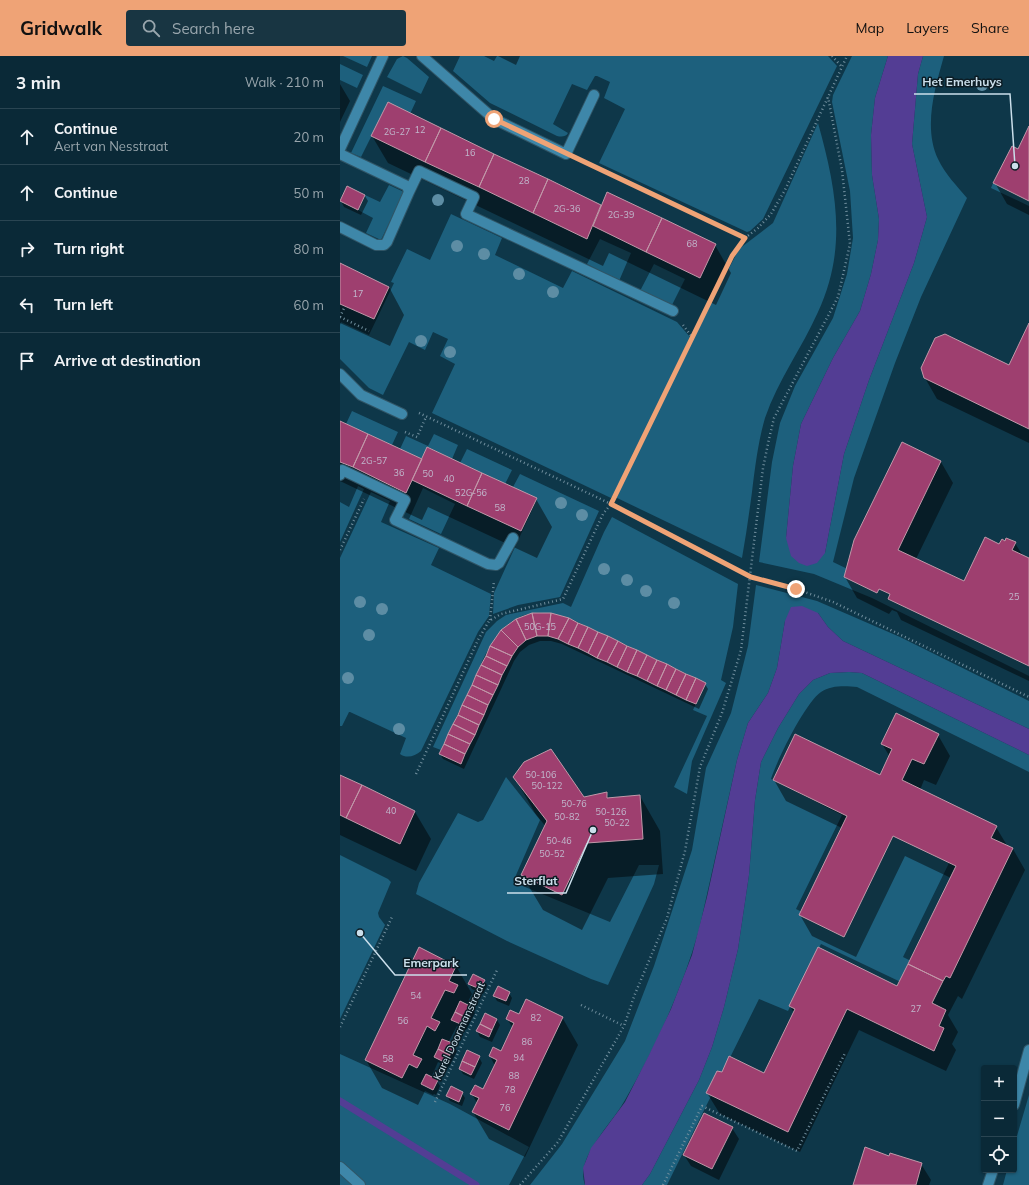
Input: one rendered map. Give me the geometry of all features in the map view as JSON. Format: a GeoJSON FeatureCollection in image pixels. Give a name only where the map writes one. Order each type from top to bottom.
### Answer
{"type":"FeatureCollection","features":[{"type":"Feature","properties":{"kind":"street"},"geometry":{"type":"LineString","coordinates":[[340,150],[383,56]]}},
{"type":"Feature","properties":{"kind":"street"},"geometry":{"type":"LineString","coordinates":[[422,56],[494,119],[566,154],[594,95]]}},
{"type":"Feature","properties":{"kind":"street"},"geometry":{"type":"LineString","coordinates":[[340,154],[407,186],[409,192]]}},
{"type":"Feature","properties":{"kind":"street"},"geometry":{"type":"LineString","coordinates":[[340,228],[376,245],[384,245],[387,242],[419,171],[474,197],[466,214],[673,312]]}},
{"type":"Feature","properties":{"kind":"street"},"geometry":{"type":"LineString","coordinates":[[340,374],[362,395],[402,414]]}},
{"type":"Feature","properties":{"kind":"street"},"geometry":{"type":"LineString","coordinates":[[340,475],[342,470],[405,500],[395,520],[488,564],[496,565],[499,563],[513,538]]}},
{"type":"Feature","properties":{"kind":"street"},"geometry":{"type":"LineString","coordinates":[[1015,1101],[1029,1050]]}},
{"type":"Feature","properties":{"kind":"street"},"geometry":{"type":"LineString","coordinates":[[342,1173],[360,1185]]}},
{"type":"Feature","properties":{"kind":"street"},"geometry":{"type":"LineString","coordinates":[[988,1185],[992,1173]]}},
{"type":"Feature","properties":{"kind":"path"},"geometry":{"type":"LineString","coordinates":[[832,56],[842,67]]}},
{"type":"Feature","properties":{"kind":"path"},"geometry":{"type":"LineString","coordinates":[[490,620],[501,614],[563,599],[603,514],[611,504],[732,256],[745,238],[758,228],[771,214],[785,190],[847,56]]}},
{"type":"Feature","properties":{"kind":"path"},"geometry":{"type":"LineString","coordinates":[[520,1185],[558,1142],[624,1026],[635,994],[667,918],[680,876],[700,767],[722,713],[741,650],[763,468],[768,439],[774,418],[838,297],[850,244],[842,170],[828,97]]}},
{"type":"Feature","properties":{"kind":"path"},"geometry":{"type":"LineString","coordinates":[[566,154],[745,238]]}},
{"type":"Feature","properties":{"kind":"path"},"geometry":{"type":"LineString","coordinates":[[345,306],[340,317],[369,331]]}},
{"type":"Feature","properties":{"kind":"path"},"geometry":{"type":"LineString","coordinates":[[402,414],[414,411],[611,504],[751,577],[796,589],[833,602],[1029,697]]}},
{"type":"Feature","properties":{"kind":"path"},"geometry":{"type":"LineString","coordinates":[[340,550],[371,484]]}},
{"type":"Feature","properties":{"kind":"path"},"geometry":{"type":"LineString","coordinates":[[416,774],[478,640],[490,620],[496,565]]}},
{"type":"Feature","properties":{"kind":"path"},"geometry":{"type":"LineString","coordinates":[[340,1027],[392,917]]}},
{"type":"Feature","properties":{"kind":"path","name":"Karel Doormanstraat"},"geometry":{"type":"LineString","coordinates":[[435,1102],[498,968]]}},
{"type":"Feature","properties":{"kind":"path"},"geometry":{"type":"LineString","coordinates":[[581,1005],[624,1026]]}},
{"type":"Feature","properties":{"kind":"path"},"geometry":{"type":"LineString","coordinates":[[663,1185],[702,1106],[797,1151],[844,1053]]}},
{"type":"Feature","properties":{"kind":"shaded area"},"geometry":{"type":"Polygon","coordinates":[[[343,56],[372,56],[367,67],[343,56]]]}},
{"type":"Feature","properties":{"kind":"shaded area"},"geometry":{"type":"Polygon","coordinates":[[[403,56],[429,77],[421,94],[387,77],[397,59],[403,56]]]}},
{"type":"Feature","properties":{"kind":"shaded area"},"geometry":{"type":"Polygon","coordinates":[[[460,56],[484,56],[494,61],[497,56],[828,56],[837,66],[763,219],[747,232],[599,163],[625,109],[604,98],[610,82],[595,76],[587,90],[572,84],[553,124],[568,133],[562,137],[557,136],[490,103],[453,71],[460,56]]]}},
{"type":"Feature","properties":{"kind":"shaded area"},"geometry":{"type":"Polygon","coordinates":[[[852,56],[888,56],[875,98],[871,135],[872,175],[879,219],[878,240],[871,274],[860,311],[833,358],[801,424],[793,466],[786,538],[825,553],[844,454],[869,380],[914,263],[927,217],[912,144],[918,74],[923,56],[944,56],[934,94],[931,134],[938,159],[944,170],[967,198],[921,297],[895,363],[854,478],[833,562],[1029,656],[1029,676],[872,598],[814,574],[759,562],[772,462],[780,423],[795,386],[833,318],[847,274],[853,238],[850,191],[832,102],[833,95],[852,56]]]}},
{"type":"Feature","properties":{"kind":"shaded area"},"geometry":{"type":"Polygon","coordinates":[[[888,56],[923,56],[918,74],[912,144],[927,217],[914,263],[869,380],[844,454],[825,553],[817,563],[807,566],[799,563],[791,556],[786,538],[793,466],[801,424],[833,358],[860,311],[871,274],[878,240],[879,219],[872,175],[871,135],[875,98],[888,56]]]}},
{"type":"Feature","properties":{"kind":"shaded area"},"geometry":{"type":"Polygon","coordinates":[[[340,64],[363,75],[357,88],[340,80],[340,64]]]}},
{"type":"Feature","properties":{"kind":"shaded area"},"geometry":{"type":"Polygon","coordinates":[[[383,86],[416,101],[410,114],[388,103],[361,157],[351,153],[383,86]]]}},
{"type":"Feature","properties":{"kind":"shaded area"},"geometry":{"type":"Polygon","coordinates":[[[818,123],[834,194],[836,241],[833,265],[827,288],[818,312],[783,377],[765,418],[760,436],[742,558],[615,497],[739,249],[773,223],[818,123]]]}},
{"type":"Feature","properties":{"kind":"shaded area"},"geometry":{"type":"Polygon","coordinates":[[[993,183],[1029,201],[1029,206],[991,188],[993,183]]]}},
{"type":"Feature","properties":{"kind":"shaded area"},"geometry":{"type":"Polygon","coordinates":[[[389,185],[404,192],[381,240],[366,233],[373,218],[358,210],[365,195],[380,202],[389,185]]]}},
{"type":"Feature","properties":{"kind":"shaded area"},"geometry":{"type":"Polygon","coordinates":[[[451,214],[502,238],[495,255],[563,288],[572,271],[677,322],[690,337],[618,487],[611,498],[432,413],[455,364],[440,356],[448,339],[433,332],[425,350],[409,342],[383,395],[369,388],[340,359],[341,322],[369,335],[394,283],[391,282],[407,249],[430,260],[451,214]]]}},
{"type":"Feature","properties":{"kind":"shaded area"},"geometry":{"type":"Polygon","coordinates":[[[600,239],[631,253],[619,281],[587,264],[600,239]]]}},
{"type":"Feature","properties":{"kind":"shaded area"},"geometry":{"type":"Polygon","coordinates":[[[654,264],[685,279],[672,305],[640,291],[654,264]]]}},
{"type":"Feature","properties":{"kind":"shaded area"},"geometry":{"type":"Polygon","coordinates":[[[352,411],[398,432],[392,445],[346,424],[352,411]]]}},
{"type":"Feature","properties":{"kind":"shaded area"},"geometry":{"type":"Polygon","coordinates":[[[434,434],[458,445],[452,459],[428,447],[422,459],[400,449],[406,436],[428,446],[434,434]]]}},
{"type":"Feature","properties":{"kind":"shaded area"},"geometry":{"type":"Polygon","coordinates":[[[467,449],[512,470],[505,484],[460,463],[467,449]]]}},
{"type":"Feature","properties":{"kind":"shaded area"},"geometry":{"type":"Polygon","coordinates":[[[520,474],[599,511],[560,597],[518,605],[493,614],[494,593],[537,499],[513,487],[520,474]]]}},
{"type":"Feature","properties":{"kind":"shaded area"},"geometry":{"type":"Polygon","coordinates":[[[358,486],[364,489],[340,542],[340,502],[349,507],[358,486]]]}},
{"type":"Feature","properties":{"kind":"shaded area"},"geometry":{"type":"Polygon","coordinates":[[[423,488],[455,504],[441,534],[409,519],[423,488]]]}},
{"type":"Feature","properties":{"kind":"shaded area"},"geometry":{"type":"Polygon","coordinates":[[[371,492],[390,501],[381,522],[439,548],[431,565],[491,594],[489,616],[478,632],[421,751],[411,756],[403,756],[400,754],[406,738],[350,712],[342,726],[340,726],[340,558],[371,492]]]}},
{"type":"Feature","properties":{"kind":"shaded area"},"geometry":{"type":"Polygon","coordinates":[[[612,517],[738,584],[733,627],[721,680],[726,683],[692,761],[687,794],[674,787],[707,716],[693,710],[706,683],[569,618],[556,615],[535,613],[522,616],[507,625],[500,632],[493,641],[483,660],[441,750],[433,747],[486,632],[497,621],[506,615],[563,603],[571,607],[612,517]]]}},
{"type":"Feature","properties":{"kind":"shaded area"},"geometry":{"type":"Polygon","coordinates":[[[756,585],[817,601],[900,637],[1029,701],[1029,729],[843,641],[828,627],[818,613],[785,621],[777,668],[768,693],[748,723],[737,760],[699,930],[685,974],[658,1038],[618,1112],[595,1143],[588,1156],[583,1170],[585,1185],[530,1185],[562,1144],[625,1041],[654,966],[692,850],[706,768],[731,713],[748,646],[756,585]]]}},
{"type":"Feature","properties":{"kind":"shaded area"},"geometry":{"type":"Polygon","coordinates":[[[802,606],[818,613],[828,627],[843,641],[1029,729],[1029,755],[862,673],[830,673],[813,680],[799,694],[778,728],[761,762],[755,800],[749,875],[738,949],[724,1007],[712,1047],[699,1080],[650,1174],[642,1185],[585,1185],[583,1168],[591,1148],[625,1102],[671,1009],[692,955],[707,897],[737,760],[748,723],[768,693],[777,668],[785,621],[791,607],[802,606]]]}},
{"type":"Feature","properties":{"kind":"shaded area"},"geometry":{"type":"Polygon","coordinates":[[[830,673],[862,673],[1029,755],[1029,772],[857,687],[843,686],[829,688],[821,692],[815,698],[792,732],[771,779],[842,815],[796,909],[842,932],[891,834],[949,863],[903,957],[939,975],[928,995],[821,944],[788,1011],[759,999],[667,1185],[642,1185],[650,1174],[699,1080],[712,1047],[724,1007],[738,949],[749,875],[755,800],[761,762],[778,728],[799,694],[813,680],[830,673]]]}},
{"type":"Feature","properties":{"kind":"shaded area"},"geometry":{"type":"Polygon","coordinates":[[[506,777],[540,820],[513,882],[610,922],[639,865],[659,865],[654,884],[608,985],[591,979],[507,941],[416,894],[419,883],[458,813],[478,822],[483,820],[506,777]]]}},
{"type":"Feature","properties":{"kind":"shaded area"},"geometry":{"type":"Polygon","coordinates":[[[340,855],[388,879],[391,882],[378,913],[385,925],[340,1019],[340,855]]]}},
{"type":"Feature","properties":{"kind":"shaded area"},"geometry":{"type":"Polygon","coordinates":[[[340,1054],[450,1104],[529,1147],[509,1185],[340,1185],[340,1054]]]}},
{"type":"Feature","properties":{"kind":"shaded area"},"geometry":{"type":"Polygon","coordinates":[[[1029,1095],[1029,1185],[1003,1185],[1006,1173],[1017,1173],[1017,1136],[1029,1095]]]}},
{"type":"Feature","properties":{"kind":"building"},"geometry":{"type":"Polygon","coordinates":[[[388,102],[441,128],[425,162],[371,136],[388,102]]]}},
{"type":"Feature","properties":{"kind":"building"},"geometry":{"type":"Polygon","coordinates":[[[1029,126],[1029,201],[993,183],[1012,146],[1018,149],[1029,126]]]}},
{"type":"Feature","properties":{"kind":"building"},"geometry":{"type":"Polygon","coordinates":[[[441,128],[494,154],[479,187],[425,162],[441,128]]]}},
{"type":"Feature","properties":{"kind":"building"},"geometry":{"type":"Polygon","coordinates":[[[494,154],[548,179],[533,213],[479,187],[494,154]]]}},
{"type":"Feature","properties":{"kind":"building"},"geometry":{"type":"Polygon","coordinates":[[[548,179],[601,205],[587,239],[533,213],[548,179]]]}},
{"type":"Feature","properties":{"kind":"building"},"geometry":{"type":"Polygon","coordinates":[[[347,186],[365,195],[358,210],[340,201],[347,186]]]}},
{"type":"Feature","properties":{"kind":"building"},"geometry":{"type":"Polygon","coordinates":[[[607,192],[662,218],[646,252],[593,226],[607,192]]]}},
{"type":"Feature","properties":{"kind":"building"},"geometry":{"type":"Polygon","coordinates":[[[662,218],[716,244],[700,278],[646,252],[662,218]]]}},
{"type":"Feature","properties":{"kind":"building"},"geometry":{"type":"Polygon","coordinates":[[[340,263],[389,287],[374,319],[340,304],[340,263]]]}},
{"type":"Feature","properties":{"kind":"building"},"geometry":{"type":"Polygon","coordinates":[[[1029,323],[1029,429],[924,378],[921,368],[935,338],[945,334],[1009,365],[1029,323]]]}},
{"type":"Feature","properties":{"kind":"building"},"geometry":{"type":"Polygon","coordinates":[[[340,421],[368,434],[353,467],[340,462],[340,421]]]}},
{"type":"Feature","properties":{"kind":"building"},"geometry":{"type":"Polygon","coordinates":[[[368,434],[422,459],[406,493],[353,467],[368,434]]]}},
{"type":"Feature","properties":{"kind":"building"},"geometry":{"type":"Polygon","coordinates":[[[902,442],[941,461],[898,550],[964,581],[985,537],[999,544],[1002,539],[1005,541],[1006,538],[1016,542],[1012,550],[1029,558],[1029,666],[888,599],[890,594],[879,589],[877,593],[844,577],[854,540],[902,442]]]}},
{"type":"Feature","properties":{"kind":"building"},"geometry":{"type":"Polygon","coordinates":[[[427,447],[482,473],[467,506],[412,480],[427,447]]]}},
{"type":"Feature","properties":{"kind":"building"},"geometry":{"type":"Polygon","coordinates":[[[482,473],[537,498],[521,531],[467,506],[482,473]]]}},
{"type":"Feature","properties":{"kind":"building"},"geometry":{"type":"Polygon","coordinates":[[[532,613],[551,613],[548,636],[537,636],[532,613]]]}},
{"type":"Feature","properties":{"kind":"building"},"geometry":{"type":"Polygon","coordinates":[[[532,613],[537,636],[526,640],[516,619],[532,613]]]}},
{"type":"Feature","properties":{"kind":"building"},"geometry":{"type":"Polygon","coordinates":[[[551,613],[569,618],[558,639],[548,636],[551,613]]]}},
{"type":"Feature","properties":{"kind":"building"},"geometry":{"type":"Polygon","coordinates":[[[569,618],[578,623],[568,644],[558,639],[569,618]]]}},
{"type":"Feature","properties":{"kind":"building"},"geometry":{"type":"Polygon","coordinates":[[[516,619],[526,640],[518,647],[501,630],[516,619]]]}},
{"type":"Feature","properties":{"kind":"building"},"geometry":{"type":"Polygon","coordinates":[[[578,623],[588,627],[578,648],[568,644],[578,623]]]}},
{"type":"Feature","properties":{"kind":"building"},"geometry":{"type":"Polygon","coordinates":[[[588,627],[598,632],[588,653],[578,648],[588,627]]]}},
{"type":"Feature","properties":{"kind":"building"},"geometry":{"type":"Polygon","coordinates":[[[501,630],[518,647],[512,656],[490,646],[501,630]]]}},
{"type":"Feature","properties":{"kind":"building"},"geometry":{"type":"Polygon","coordinates":[[[598,632],[608,636],[597,658],[588,653],[598,632]]]}},
{"type":"Feature","properties":{"kind":"building"},"geometry":{"type":"Polygon","coordinates":[[[608,636],[618,641],[607,662],[597,658],[608,636]]]}},
{"type":"Feature","properties":{"kind":"building"},"geometry":{"type":"Polygon","coordinates":[[[618,641],[627,646],[617,667],[607,662],[618,641]]]}},
{"type":"Feature","properties":{"kind":"building"},"geometry":{"type":"Polygon","coordinates":[[[490,646],[512,656],[507,666],[486,656],[490,646]]]}},
{"type":"Feature","properties":{"kind":"building"},"geometry":{"type":"Polygon","coordinates":[[[627,646],[637,650],[627,672],[617,667],[627,646]]]}},
{"type":"Feature","properties":{"kind":"building"},"geometry":{"type":"Polygon","coordinates":[[[637,650],[647,655],[637,676],[627,672],[637,650]]]}},
{"type":"Feature","properties":{"kind":"building"},"geometry":{"type":"Polygon","coordinates":[[[647,655],[657,660],[647,681],[637,676],[647,655]]]}},
{"type":"Feature","properties":{"kind":"building"},"geometry":{"type":"Polygon","coordinates":[[[486,656],[507,666],[502,675],[481,665],[486,656]]]}},
{"type":"Feature","properties":{"kind":"building"},"geometry":{"type":"Polygon","coordinates":[[[657,660],[667,664],[657,686],[647,681],[657,660]]]}},
{"type":"Feature","properties":{"kind":"building"},"geometry":{"type":"Polygon","coordinates":[[[667,664],[676,669],[666,690],[657,686],[667,664]]]}},
{"type":"Feature","properties":{"kind":"building"},"geometry":{"type":"Polygon","coordinates":[[[481,665],[502,675],[498,685],[476,675],[481,665]]]}},
{"type":"Feature","properties":{"kind":"building"},"geometry":{"type":"Polygon","coordinates":[[[676,669],[686,674],[676,695],[666,690],[676,669]]]}},
{"type":"Feature","properties":{"kind":"building"},"geometry":{"type":"Polygon","coordinates":[[[686,674],[696,678],[686,700],[676,695],[686,674]]]}},
{"type":"Feature","properties":{"kind":"building"},"geometry":{"type":"Polygon","coordinates":[[[476,675],[498,685],[493,695],[472,685],[476,675]]]}},
{"type":"Feature","properties":{"kind":"building"},"geometry":{"type":"Polygon","coordinates":[[[696,678],[706,683],[696,704],[686,700],[696,678]]]}},
{"type":"Feature","properties":{"kind":"building"},"geometry":{"type":"Polygon","coordinates":[[[472,685],[493,695],[488,705],[467,695],[472,685]]]}},
{"type":"Feature","properties":{"kind":"building"},"geometry":{"type":"Polygon","coordinates":[[[467,695],[488,705],[484,715],[462,705],[467,695]]]}},
{"type":"Feature","properties":{"kind":"building"},"geometry":{"type":"Polygon","coordinates":[[[462,705],[484,715],[479,725],[458,715],[462,705]]]}},
{"type":"Feature","properties":{"kind":"building"},"geometry":{"type":"Polygon","coordinates":[[[896,713],[939,734],[924,764],[912,759],[902,780],[997,826],[991,838],[1013,848],[950,978],[946,976],[943,981],[908,964],[956,866],[893,836],[844,937],[799,915],[847,816],[773,780],[795,734],[880,775],[892,749],[881,744],[896,713]]]}},
{"type":"Feature","properties":{"kind":"building"},"geometry":{"type":"Polygon","coordinates":[[[458,715],[479,725],[475,735],[453,724],[458,715]]]}},
{"type":"Feature","properties":{"kind":"building"},"geometry":{"type":"Polygon","coordinates":[[[453,724],[475,735],[470,744],[448,734],[453,724]]]}},
{"type":"Feature","properties":{"kind":"building"},"geometry":{"type":"Polygon","coordinates":[[[448,734],[470,744],[465,754],[444,744],[448,734]]]}},
{"type":"Feature","properties":{"kind":"building"},"geometry":{"type":"Polygon","coordinates":[[[444,744],[465,754],[461,764],[439,754],[444,744]]]}},
{"type":"Feature","properties":{"kind":"building"},"geometry":{"type":"Polygon","coordinates":[[[551,749],[584,797],[607,792],[607,798],[640,795],[643,839],[587,843],[562,895],[521,875],[547,821],[513,777],[524,762],[551,749]]]}},
{"type":"Feature","properties":{"kind":"building"},"geometry":{"type":"Polygon","coordinates":[[[340,775],[362,785],[346,818],[340,815],[340,775]]]}},
{"type":"Feature","properties":{"kind":"building"},"geometry":{"type":"Polygon","coordinates":[[[362,785],[415,811],[400,844],[346,818],[362,785]]]}},
{"type":"Feature","properties":{"kind":"building"},"geometry":{"type":"Polygon","coordinates":[[[419,947],[456,966],[449,981],[458,985],[454,993],[445,990],[431,1018],[440,1022],[435,1031],[427,1026],[413,1055],[422,1059],[417,1068],[409,1064],[402,1078],[365,1060],[419,947]]]}},
{"type":"Feature","properties":{"kind":"building"},"geometry":{"type":"Polygon","coordinates":[[[818,947],[897,986],[908,964],[943,981],[932,1003],[946,1010],[939,1026],[944,1028],[934,1051],[847,1009],[788,1132],[706,1093],[717,1071],[722,1072],[729,1056],[764,1073],[795,1009],[789,1006],[818,947]]]}},
{"type":"Feature","properties":{"kind":"building"},"geometry":{"type":"Polygon","coordinates":[[[473,974],[485,980],[480,989],[468,984],[473,974]]]}},
{"type":"Feature","properties":{"kind":"building"},"geometry":{"type":"Polygon","coordinates":[[[498,986],[510,992],[506,1001],[493,996],[498,986]]]}},
{"type":"Feature","properties":{"kind":"building"},"geometry":{"type":"Polygon","coordinates":[[[526,999],[563,1017],[509,1130],[472,1112],[479,1098],[470,1094],[475,1085],[483,1089],[497,1060],[489,1056],[493,1047],[501,1051],[514,1023],[506,1019],[510,1010],[519,1014],[526,999]]]}},
{"type":"Feature","properties":{"kind":"building"},"geometry":{"type":"Polygon","coordinates":[[[460,1001],[472,1007],[467,1018],[455,1012],[460,1001]]]}},
{"type":"Feature","properties":{"kind":"building"},"geometry":{"type":"Polygon","coordinates":[[[455,1012],[467,1018],[463,1025],[451,1020],[455,1012]]]}},
{"type":"Feature","properties":{"kind":"building"},"geometry":{"type":"Polygon","coordinates":[[[485,1013],[497,1019],[492,1030],[480,1024],[485,1013]]]}},
{"type":"Feature","properties":{"kind":"building"},"geometry":{"type":"Polygon","coordinates":[[[480,1024],[492,1030],[489,1037],[476,1031],[480,1024]]]}},
{"type":"Feature","properties":{"kind":"building"},"geometry":{"type":"Polygon","coordinates":[[[442,1039],[455,1044],[450,1055],[438,1049],[442,1039]]]}},
{"type":"Feature","properties":{"kind":"building"},"geometry":{"type":"Polygon","coordinates":[[[438,1049],[450,1055],[446,1063],[434,1057],[438,1049]]]}},
{"type":"Feature","properties":{"kind":"building"},"geometry":{"type":"Polygon","coordinates":[[[467,1050],[480,1056],[475,1067],[462,1061],[467,1050]]]}},
{"type":"Feature","properties":{"kind":"building"},"geometry":{"type":"Polygon","coordinates":[[[462,1061],[475,1067],[471,1075],[459,1069],[462,1061]]]}},
{"type":"Feature","properties":{"kind":"building"},"geometry":{"type":"Polygon","coordinates":[[[426,1074],[438,1080],[433,1090],[421,1084],[426,1074]]]}},
{"type":"Feature","properties":{"kind":"building"},"geometry":{"type":"Polygon","coordinates":[[[451,1086],[463,1092],[459,1102],[446,1096],[451,1086]]]}},
{"type":"Feature","properties":{"kind":"building"},"geometry":{"type":"Polygon","coordinates":[[[704,1113],[733,1127],[712,1169],[683,1155],[704,1113]]]}},
{"type":"Feature","properties":{"kind":"building"},"geometry":{"type":"Polygon","coordinates":[[[865,1147],[889,1156],[890,1153],[922,1163],[916,1185],[853,1185],[865,1147]]]}},
{"type":"Feature","properties":{"kind":"waterway"},"geometry":{"type":"LineString","coordinates":[[340,1101],[476,1185]]}},
{"type":"Feature","properties":{"kind":"place","name":"Het Emerhuys"},"geometry":{"type":"Point","coordinates":[1015,166]}},
{"type":"Feature","properties":{"kind":"place","name":"Sterflat"},"geometry":{"type":"Point","coordinates":[593,830]}},
{"type":"Feature","properties":{"kind":"place","name":"Emerpark"},"geometry":{"type":"Point","coordinates":[360,933]}},
{"type":"Feature","properties":{"kind":"route"},"geometry":{"type":"LineString","coordinates":[[494,119],[745,238],[732,256],[611,504],[751,577],[796,589]]}}]}
